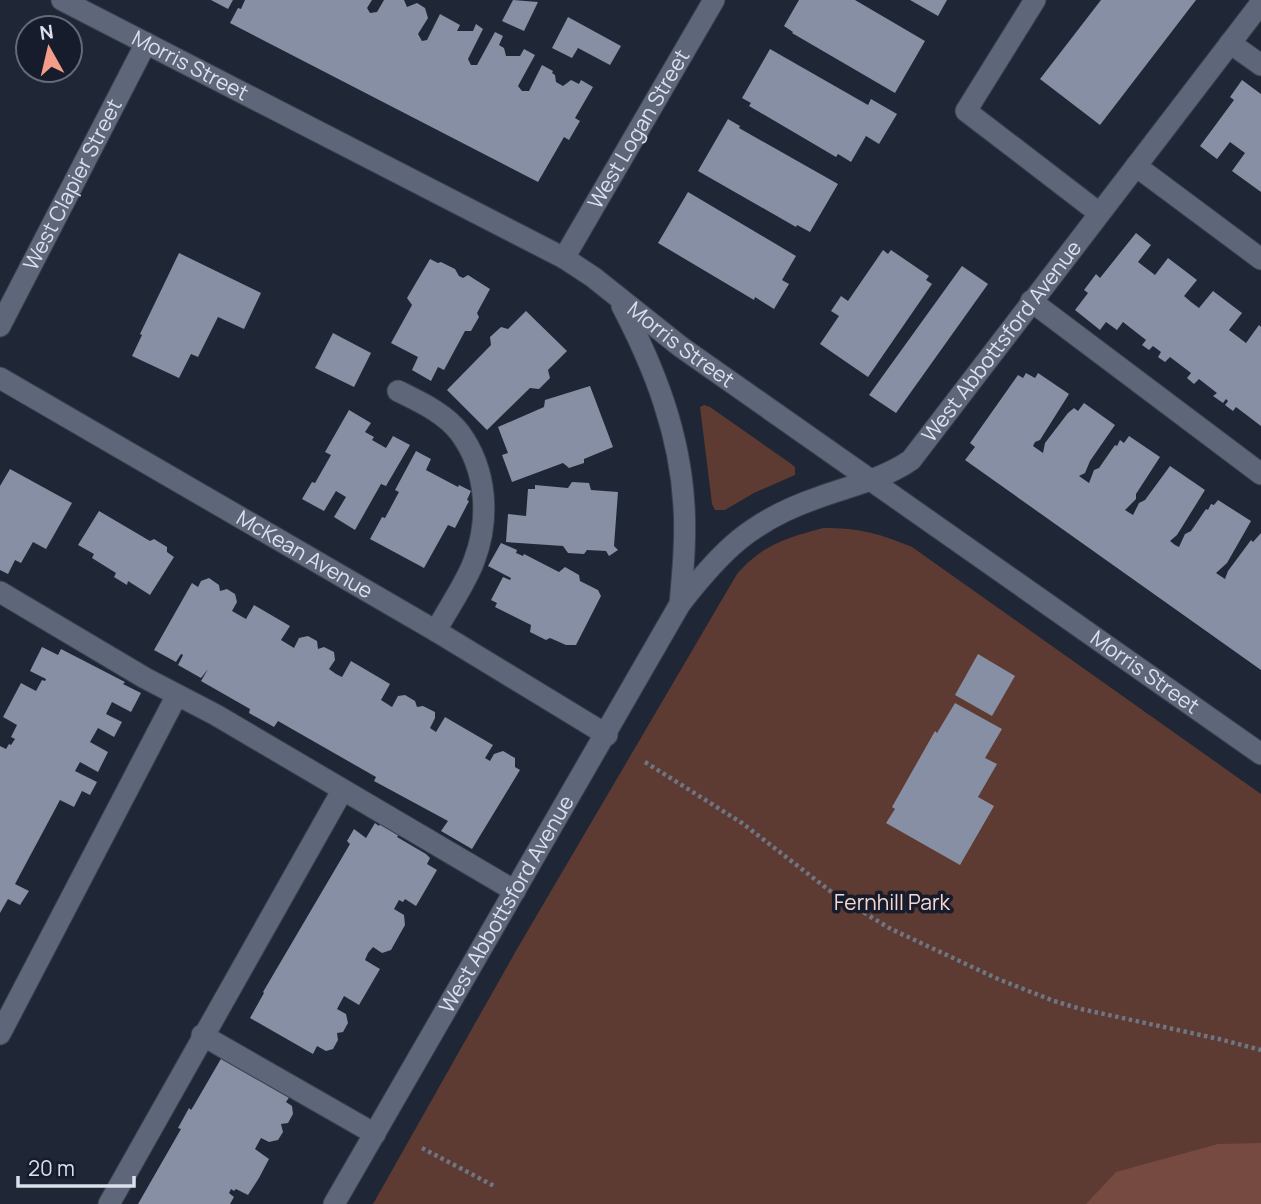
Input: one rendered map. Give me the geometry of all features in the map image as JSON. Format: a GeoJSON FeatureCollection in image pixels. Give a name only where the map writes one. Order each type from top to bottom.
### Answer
{"type":"FeatureCollection","features":[{"type":"Feature","properties":{"kind":"street","name":"Morris Street"},"geometry":{"type":"LineString","coordinates":[[62,0],[564,258],[593,277],[681,347],[1261,754]]}},
{"type":"Feature","properties":{"kind":"street","name":"West Logan Street"},"geometry":{"type":"LineString","coordinates":[[564,258],[714,0]]}},
{"type":"Feature","properties":{"kind":"street"},"geometry":{"type":"LineString","coordinates":[[1035,0],[966,111],[1099,213]]}},
{"type":"Feature","properties":{"kind":"street","name":"West Abbottsford Avenue"},"geometry":{"type":"LineString","coordinates":[[334,1204],[680,604],[709,567],[748,531],[795,506],[887,475],[911,460],[1261,3]]}},
{"type":"Feature","properties":{"kind":"street","name":"West Clapier Street"},"geometry":{"type":"LineString","coordinates":[[0,326],[146,43]]}},
{"type":"Feature","properties":{"kind":"street"},"geometry":{"type":"LineString","coordinates":[[1230,43],[1261,65]]}},
{"type":"Feature","properties":{"kind":"street"},"geometry":{"type":"LineString","coordinates":[[1136,166],[1261,259]]}},
{"type":"Feature","properties":{"kind":"street","name":"West Abbottsford Avenue"},"geometry":{"type":"LineString","coordinates":[[618,298],[645,350],[670,417],[677,450],[684,507],[685,549],[680,604]]}},
{"type":"Feature","properties":{"kind":"street"},"geometry":{"type":"LineString","coordinates":[[1031,301],[1261,474]]}},
{"type":"Feature","properties":{"kind":"street","name":"McKean Avenue"},"geometry":{"type":"LineString","coordinates":[[0,378],[436,631],[607,734]]}},
{"type":"Feature","properties":{"kind":"street"},"geometry":{"type":"LineString","coordinates":[[398,391],[427,406],[459,432],[474,458],[482,485],[482,537],[473,563],[436,631]]}},
{"type":"Feature","properties":{"kind":"street"},"geometry":{"type":"LineString","coordinates":[[0,592],[515,891]]}},
{"type":"Feature","properties":{"kind":"street"},"geometry":{"type":"LineString","coordinates":[[0,1034],[177,695]]}},
{"type":"Feature","properties":{"kind":"street"},"geometry":{"type":"LineString","coordinates":[[108,1204],[342,791]]}},
{"type":"Feature","properties":{"kind":"street"},"geometry":{"type":"LineString","coordinates":[[202,1035],[375,1134]]}},
{"type":"Feature","properties":{"kind":"path"},"geometry":{"type":"LineString","coordinates":[[645,762],[742,824],[838,897],[891,929],[998,979],[1054,1001],[1261,1050]]}},
{"type":"Feature","properties":{"kind":"path"},"geometry":{"type":"LineString","coordinates":[[422,1148],[496,1187]]}},
{"type":"Feature","properties":{"kind":"green space"},"geometry":{"type":"Polygon","coordinates":[[[704,405],[790,463],[795,467],[795,475],[754,493],[725,510],[715,510],[712,504],[700,407],[704,405]]]}},
{"type":"Feature","properties":{"kind":"green space","name":"Fernhill Park"},"geometry":{"type":"Polygon","coordinates":[[[823,528],[868,532],[912,547],[1261,794],[1261,1204],[373,1204],[517,949],[737,574],[765,549],[797,535],[823,528]]]}},
{"type":"Feature","properties":{"kind":"shaded area"},"geometry":{"type":"Polygon","coordinates":[[[1261,1143],[1261,1204],[1086,1204],[1116,1172],[1218,1144],[1261,1143]]]}},
{"type":"Feature","properties":{"kind":"building"},"geometry":{"type":"Polygon","coordinates":[[[211,0],[233,0],[228,9],[211,0]]]}},
{"type":"Feature","properties":{"kind":"building"},"geometry":{"type":"Polygon","coordinates":[[[245,0],[372,0],[367,8],[370,13],[377,12],[384,0],[404,0],[407,7],[417,3],[425,8],[428,18],[418,34],[422,41],[427,40],[440,14],[460,25],[457,31],[473,31],[476,24],[483,29],[468,59],[471,65],[477,65],[495,32],[503,36],[499,45],[504,48],[506,56],[520,56],[524,49],[535,55],[518,86],[522,91],[529,91],[542,65],[553,71],[556,82],[563,86],[571,80],[579,84],[581,80],[593,87],[575,118],[580,121],[569,140],[564,137],[538,182],[230,23],[245,0]]]}},
{"type":"Feature","properties":{"kind":"building"},"geometry":{"type":"Polygon","coordinates":[[[513,0],[538,2],[524,31],[502,21],[513,0]]]}},
{"type":"Feature","properties":{"kind":"building"},"geometry":{"type":"Polygon","coordinates":[[[799,0],[855,0],[925,41],[895,93],[784,26],[799,0]]]}},
{"type":"Feature","properties":{"kind":"building"},"geometry":{"type":"Polygon","coordinates":[[[910,0],[947,0],[938,16],[910,0]]]}},
{"type":"Feature","properties":{"kind":"building"},"geometry":{"type":"Polygon","coordinates":[[[1101,0],[1196,0],[1100,125],[1040,79],[1101,0]]]}},
{"type":"Feature","properties":{"kind":"building"},"geometry":{"type":"Polygon","coordinates":[[[568,17],[621,46],[610,65],[578,48],[572,58],[552,48],[568,17]]]}},
{"type":"Feature","properties":{"kind":"building"},"geometry":{"type":"Polygon","coordinates":[[[770,49],[868,105],[871,99],[897,114],[879,144],[866,136],[851,162],[838,154],[836,157],[749,106],[751,103],[742,98],[770,49]]]}},
{"type":"Feature","properties":{"kind":"building"},"geometry":{"type":"Polygon","coordinates":[[[1242,80],[1261,94],[1261,192],[1232,171],[1245,153],[1230,142],[1217,159],[1200,146],[1234,100],[1230,97],[1242,80]]]}},
{"type":"Feature","properties":{"kind":"building"},"geometry":{"type":"Polygon","coordinates":[[[728,119],[740,126],[739,128],[838,184],[810,232],[797,225],[796,227],[698,171],[728,119]]]}},
{"type":"Feature","properties":{"kind":"building"},"geometry":{"type":"Polygon","coordinates":[[[688,192],[796,256],[782,280],[789,284],[774,309],[658,243],[688,192]]]}},
{"type":"Feature","properties":{"kind":"building"},"geometry":{"type":"Polygon","coordinates":[[[1136,233],[1151,245],[1138,262],[1155,275],[1168,258],[1197,280],[1184,296],[1199,308],[1213,291],[1242,313],[1229,330],[1246,343],[1259,325],[1261,327],[1261,426],[1236,407],[1233,411],[1225,405],[1228,401],[1226,399],[1223,403],[1213,396],[1217,393],[1199,379],[1194,384],[1187,378],[1191,373],[1170,357],[1165,362],[1158,357],[1161,352],[1153,346],[1149,350],[1142,345],[1146,340],[1123,322],[1117,330],[1106,322],[1100,330],[1075,310],[1088,293],[1084,290],[1096,274],[1100,278],[1136,233]]]}},
{"type":"Feature","properties":{"kind":"building"},"geometry":{"type":"Polygon","coordinates":[[[883,250],[888,254],[891,250],[929,276],[926,280],[932,284],[868,377],[820,344],[839,316],[831,311],[841,296],[848,301],[883,250]]]}},
{"type":"Feature","properties":{"kind":"building"},"geometry":{"type":"Polygon","coordinates":[[[179,253],[261,293],[244,329],[218,317],[198,357],[191,354],[179,378],[132,356],[179,253]]]}},
{"type":"Feature","properties":{"kind":"building"},"geometry":{"type":"Polygon","coordinates":[[[430,259],[455,269],[463,278],[468,275],[490,289],[471,331],[465,331],[444,370],[438,367],[431,381],[412,370],[418,357],[391,343],[412,305],[407,298],[430,259]]]}},
{"type":"Feature","properties":{"kind":"building"},"geometry":{"type":"Polygon","coordinates":[[[962,266],[988,284],[896,413],[869,395],[962,266]]]}},
{"type":"Feature","properties":{"kind":"building"},"geometry":{"type":"Polygon","coordinates":[[[526,311],[567,351],[548,370],[550,378],[539,389],[530,388],[487,430],[447,390],[491,345],[490,337],[501,327],[508,329],[526,311]]]}},
{"type":"Feature","properties":{"kind":"building"},"geometry":{"type":"Polygon","coordinates":[[[333,333],[371,353],[354,387],[315,368],[333,333]]]}},
{"type":"Feature","properties":{"kind":"building"},"geometry":{"type":"Polygon","coordinates":[[[1026,373],[1035,378],[1038,373],[1069,394],[1040,440],[1033,446],[1043,453],[1045,443],[1068,413],[1074,408],[1078,411],[1084,403],[1115,425],[1090,461],[1085,473],[1079,476],[1089,483],[1094,470],[1099,468],[1115,445],[1117,446],[1120,440],[1124,443],[1129,436],[1160,457],[1136,494],[1136,499],[1125,510],[1133,515],[1139,503],[1145,500],[1170,466],[1205,490],[1177,535],[1170,541],[1175,545],[1179,547],[1185,534],[1191,531],[1206,509],[1218,500],[1251,521],[1227,563],[1216,573],[1225,579],[1251,540],[1253,542],[1261,533],[1261,670],[965,460],[975,447],[970,443],[1018,375],[1023,378],[1026,373]]]}},
{"type":"Feature","properties":{"kind":"building"},"geometry":{"type":"Polygon","coordinates":[[[590,386],[613,447],[584,459],[584,463],[569,468],[563,463],[512,482],[502,455],[508,453],[498,427],[544,407],[545,400],[590,386]]]}},
{"type":"Feature","properties":{"kind":"building"},"geometry":{"type":"Polygon","coordinates":[[[349,410],[371,423],[365,432],[374,437],[372,440],[386,448],[393,436],[410,445],[386,486],[381,484],[355,530],[334,517],[346,497],[336,491],[324,511],[302,499],[331,455],[325,452],[349,410]]]}},
{"type":"Feature","properties":{"kind":"building"},"geometry":{"type":"Polygon","coordinates":[[[416,451],[431,459],[426,470],[471,491],[467,500],[469,501],[455,528],[448,525],[424,568],[370,539],[399,492],[395,490],[416,451]]]}},
{"type":"Feature","properties":{"kind":"building"},"geometry":{"type":"Polygon","coordinates":[[[10,469],[72,503],[46,549],[33,542],[21,563],[15,560],[8,574],[0,570],[0,486],[10,469]]]}},
{"type":"Feature","properties":{"kind":"building"},"geometry":{"type":"Polygon","coordinates":[[[572,482],[589,483],[591,490],[618,492],[614,546],[618,550],[609,556],[606,551],[568,553],[563,546],[506,542],[508,514],[526,516],[528,489],[535,489],[535,485],[568,488],[572,482]]]}},
{"type":"Feature","properties":{"kind":"building"},"geometry":{"type":"Polygon","coordinates":[[[99,511],[150,541],[154,539],[167,547],[167,552],[174,557],[150,595],[128,581],[127,585],[114,577],[116,573],[92,558],[94,554],[78,545],[99,511]]]}},
{"type":"Feature","properties":{"kind":"building"},"geometry":{"type":"Polygon","coordinates":[[[501,543],[517,550],[516,553],[523,556],[524,554],[559,572],[565,567],[579,575],[580,581],[598,590],[601,596],[576,645],[566,645],[550,638],[546,640],[530,632],[531,625],[495,607],[497,603],[491,600],[503,577],[510,580],[511,578],[488,566],[501,543]]]}},
{"type":"Feature","properties":{"kind":"building"},"geometry":{"type":"Polygon","coordinates":[[[209,578],[219,585],[220,591],[227,589],[235,594],[237,602],[232,611],[246,619],[254,605],[290,626],[281,640],[294,648],[299,638],[308,636],[317,641],[318,649],[324,647],[334,652],[335,660],[329,669],[336,674],[342,677],[351,661],[390,684],[381,700],[392,707],[398,696],[405,695],[415,701],[417,707],[423,706],[435,712],[430,728],[436,732],[445,717],[493,745],[485,758],[490,761],[494,754],[503,751],[515,758],[515,767],[520,770],[472,849],[441,831],[448,821],[374,781],[376,777],[278,721],[274,727],[249,713],[250,709],[201,681],[208,669],[201,678],[178,665],[183,655],[181,654],[176,662],[154,650],[192,583],[198,587],[201,581],[209,578]]]}},
{"type":"Feature","properties":{"kind":"building"},"geometry":{"type":"Polygon","coordinates":[[[42,647],[58,655],[61,649],[141,693],[131,712],[112,702],[106,714],[122,722],[114,737],[98,728],[90,742],[108,752],[98,772],[80,762],[75,771],[97,782],[90,795],[82,791],[74,807],[60,800],[15,884],[29,891],[20,905],[8,899],[0,913],[0,746],[6,749],[11,745],[15,739],[11,737],[17,725],[3,717],[21,683],[36,691],[42,680],[45,681],[46,679],[30,671],[42,647]]]}},
{"type":"Feature","properties":{"kind":"building"},"geometry":{"type":"Polygon","coordinates":[[[978,654],[1015,676],[992,716],[955,695],[978,654]]]}},
{"type":"Feature","properties":{"kind":"building"},"geometry":{"type":"Polygon","coordinates":[[[955,703],[1002,729],[985,758],[997,764],[978,797],[994,806],[960,865],[886,823],[895,809],[892,807],[935,731],[937,733],[955,703]]]}},
{"type":"Feature","properties":{"kind":"building"},"geometry":{"type":"Polygon","coordinates":[[[381,821],[400,833],[397,837],[426,854],[430,858],[427,864],[437,870],[416,906],[405,899],[403,902],[399,900],[394,909],[404,915],[405,925],[391,950],[382,953],[373,947],[368,953],[365,960],[380,969],[359,1005],[344,996],[337,1009],[346,1014],[348,1023],[343,1032],[337,1033],[338,1040],[333,1049],[326,1051],[317,1046],[313,1054],[250,1018],[350,844],[347,841],[354,829],[366,838],[375,823],[379,826],[381,821]]]}},
{"type":"Feature","properties":{"kind":"building"},"geometry":{"type":"Polygon","coordinates":[[[222,1057],[290,1096],[286,1102],[292,1106],[293,1114],[288,1123],[281,1124],[283,1132],[278,1140],[269,1142],[261,1138],[255,1149],[269,1159],[259,1178],[248,1195],[231,1189],[229,1193],[234,1197],[230,1204],[138,1204],[181,1129],[178,1128],[189,1108],[191,1110],[222,1057]]]}}]}
